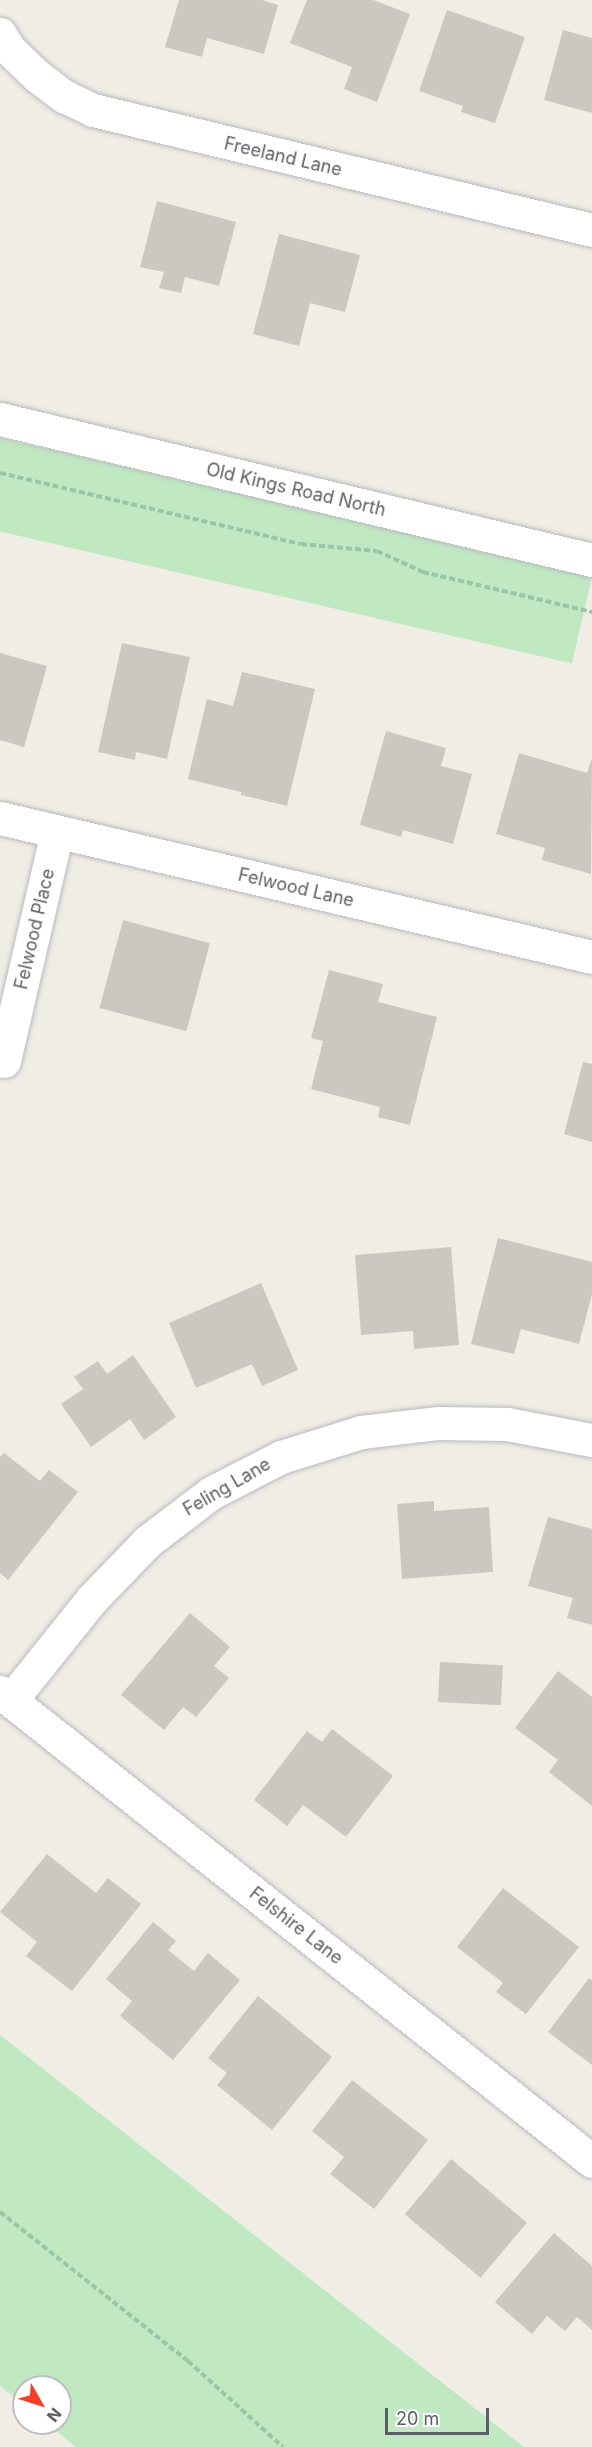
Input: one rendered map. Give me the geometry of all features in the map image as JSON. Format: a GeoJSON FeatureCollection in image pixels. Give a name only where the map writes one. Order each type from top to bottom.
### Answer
{"type":"FeatureCollection","features":[{"type":"Feature","properties":{"kind":"street","name":"Freeland Lane"},"geometry":{"type":"LineString","coordinates":[[0,34],[9,49],[37,76],[64,96],[93,110],[592,230]]}},
{"type":"Feature","properties":{"kind":"street","name":"Old Kings Road North"},"geometry":{"type":"LineString","coordinates":[[0,419],[592,560]]}},
{"type":"Feature","properties":{"kind":"street","name":"Felwood Lane"},"geometry":{"type":"LineString","coordinates":[[0,818],[592,957]]}},
{"type":"Feature","properties":{"kind":"street","name":"Felwood Place"},"geometry":{"type":"LineString","coordinates":[[4,1061],[57,831]]}},
{"type":"Feature","properties":{"kind":"street","name":"Feling Lane"},"geometry":{"type":"LineString","coordinates":[[5,1696],[148,1541],[211,1493],[281,1456],[361,1432],[438,1423],[515,1425],[592,1440]]}},
{"type":"Feature","properties":{"kind":"street","name":"Felshire Lane"},"geometry":{"type":"LineString","coordinates":[[5,1696],[592,2161]]}},
{"type":"Feature","properties":{"kind":"path"},"geometry":{"type":"LineString","coordinates":[[0,473],[301,544],[377,551],[423,572],[592,612]]}},
{"type":"Feature","properties":{"kind":"path"},"geometry":{"type":"LineString","coordinates":[[0,2212],[188,2361],[283,2447]]}},
{"type":"Feature","properties":{"kind":"green space"},"geometry":{"type":"Polygon","coordinates":[[[0,438],[592,575],[572,663],[0,531],[0,438]]]}},
{"type":"Feature","properties":{"kind":"green space"},"geometry":{"type":"Polygon","coordinates":[[[0,2035],[524,2447],[76,2447],[61,2435],[72,2435],[72,2375],[12,2375],[12,2396],[0,2386],[0,2035]]]}},
{"type":"Feature","properties":{"kind":"building"},"geometry":{"type":"Polygon","coordinates":[[[179,0],[262,0],[278,5],[264,54],[207,38],[202,57],[165,47],[179,0]]]}},
{"type":"Feature","properties":{"kind":"building"},"geometry":{"type":"Polygon","coordinates":[[[307,0],[373,0],[410,14],[377,102],[344,89],[352,67],[290,43],[307,0]]]}},
{"type":"Feature","properties":{"kind":"building"},"geometry":{"type":"Polygon","coordinates":[[[447,10],[525,37],[495,123],[461,112],[463,106],[419,91],[447,10]]]}},
{"type":"Feature","properties":{"kind":"building"},"geometry":{"type":"Polygon","coordinates":[[[563,30],[592,38],[592,113],[544,100],[563,30]]]}},
{"type":"Feature","properties":{"kind":"building"},"geometry":{"type":"Polygon","coordinates":[[[157,201],[236,222],[219,286],[185,277],[181,293],[159,288],[164,272],[140,267],[157,201]]]}},
{"type":"Feature","properties":{"kind":"building"},"geometry":{"type":"Polygon","coordinates":[[[279,234],[360,255],[345,312],[310,303],[299,346],[253,334],[279,234]]]}},
{"type":"Feature","properties":{"kind":"building"},"geometry":{"type":"Polygon","coordinates":[[[122,643],[190,657],[167,759],[136,752],[135,760],[98,752],[122,643]]]}},
{"type":"Feature","properties":{"kind":"building"},"geometry":{"type":"Polygon","coordinates":[[[0,653],[47,666],[24,747],[0,740],[0,653]]]}},
{"type":"Feature","properties":{"kind":"building"},"geometry":{"type":"Polygon","coordinates":[[[242,672],[315,689],[287,806],[188,779],[207,699],[233,706],[242,672]]]}},
{"type":"Feature","properties":{"kind":"building"},"geometry":{"type":"Polygon","coordinates":[[[386,731],[446,748],[441,766],[472,774],[453,844],[403,830],[401,837],[360,825],[386,731]]]}},
{"type":"Feature","properties":{"kind":"building"},"geometry":{"type":"Polygon","coordinates":[[[519,753],[587,773],[592,758],[591,874],[542,860],[545,848],[496,834],[519,753]]]}},
{"type":"Feature","properties":{"kind":"building"},"geometry":{"type":"Polygon","coordinates":[[[123,920],[210,943],[186,1031],[99,1008],[123,920]]]}},
{"type":"Feature","properties":{"kind":"building"},"geometry":{"type":"Polygon","coordinates":[[[329,970],[383,984],[378,1002],[437,1017],[410,1125],[378,1117],[380,1107],[311,1089],[323,1041],[311,1038],[329,970]]]}},
{"type":"Feature","properties":{"kind":"building"},"geometry":{"type":"Polygon","coordinates":[[[583,1062],[592,1064],[592,1142],[564,1134],[583,1062]]]}},
{"type":"Feature","properties":{"kind":"building"},"geometry":{"type":"Polygon","coordinates":[[[498,1238],[592,1262],[592,1294],[579,1344],[521,1329],[514,1354],[471,1344],[498,1238]]]}},
{"type":"Feature","properties":{"kind":"building"},"geometry":{"type":"Polygon","coordinates":[[[451,1247],[459,1345],[414,1349],[413,1331],[361,1335],[355,1255],[451,1247]]]}},
{"type":"Feature","properties":{"kind":"building"},"geometry":{"type":"Polygon","coordinates":[[[261,1283],[298,1370],[262,1386],[252,1364],[196,1388],[169,1323],[261,1283]]]}},
{"type":"Feature","properties":{"kind":"building"},"geometry":{"type":"Polygon","coordinates":[[[133,1355],[176,1417],[144,1440],[130,1419],[91,1447],[61,1404],[83,1389],[74,1377],[98,1361],[107,1374],[133,1355]]]}},
{"type":"Feature","properties":{"kind":"building"},"geometry":{"type":"Polygon","coordinates":[[[4,1453],[40,1481],[49,1470],[78,1492],[8,1580],[0,1573],[0,1457],[4,1453]]]}},
{"type":"Feature","properties":{"kind":"building"},"geometry":{"type":"Polygon","coordinates":[[[434,1501],[434,1511],[489,1507],[493,1572],[402,1579],[397,1504],[434,1501]]]}},
{"type":"Feature","properties":{"kind":"building"},"geometry":{"type":"Polygon","coordinates":[[[548,1517],[592,1529],[592,1625],[567,1618],[573,1598],[528,1586],[548,1517]]]}},
{"type":"Feature","properties":{"kind":"building"},"geometry":{"type":"Polygon","coordinates":[[[190,1613],[230,1647],[214,1666],[229,1678],[196,1717],[183,1707],[164,1730],[121,1695],[190,1613]]]}},
{"type":"Feature","properties":{"kind":"building"},"geometry":{"type":"Polygon","coordinates":[[[440,1662],[503,1665],[501,1705],[438,1702],[440,1662]]]}},
{"type":"Feature","properties":{"kind":"building"},"geometry":{"type":"Polygon","coordinates":[[[558,1671],[592,1697],[592,1806],[549,1772],[558,1760],[515,1728],[558,1671]]]}},
{"type":"Feature","properties":{"kind":"building"},"geometry":{"type":"Polygon","coordinates":[[[332,1729],[393,1776],[346,1837],[303,1805],[287,1826],[254,1800],[307,1731],[322,1742],[332,1729]]]}},
{"type":"Feature","properties":{"kind":"building"},"geometry":{"type":"Polygon","coordinates":[[[47,1854],[96,1893],[108,1878],[141,1904],[72,1991],[26,1956],[37,1942],[0,1912],[47,1854]]]}},
{"type":"Feature","properties":{"kind":"building"},"geometry":{"type":"Polygon","coordinates":[[[503,1888],[579,1947],[526,2014],[496,1992],[503,1983],[457,1947],[503,1888]]]}},
{"type":"Feature","properties":{"kind":"building"},"geometry":{"type":"Polygon","coordinates":[[[153,1922],[176,1941],[168,1950],[194,1971],[208,1953],[240,1980],[173,2060],[120,2016],[132,2001],[106,1979],[153,1922]]]}},
{"type":"Feature","properties":{"kind":"building"},"geometry":{"type":"Polygon","coordinates":[[[589,1978],[592,1980],[592,2065],[548,2032],[589,1978]]]}},
{"type":"Feature","properties":{"kind":"building"},"geometry":{"type":"Polygon","coordinates":[[[258,1996],[332,2057],[272,2130],[217,2085],[227,2073],[208,2058],[258,1996]]]}},
{"type":"Feature","properties":{"kind":"building"},"geometry":{"type":"Polygon","coordinates":[[[352,2080],[428,2140],[374,2209],[330,2174],[344,2157],[312,2131],[352,2080]]]}},
{"type":"Feature","properties":{"kind":"building"},"geometry":{"type":"Polygon","coordinates":[[[451,2159],[527,2223],[481,2278],[405,2214],[451,2159]]]}},
{"type":"Feature","properties":{"kind":"building"},"geometry":{"type":"Polygon","coordinates":[[[554,2233],[592,2266],[592,2330],[577,2317],[565,2331],[547,2316],[532,2334],[495,2302],[554,2233]]]}}]}
